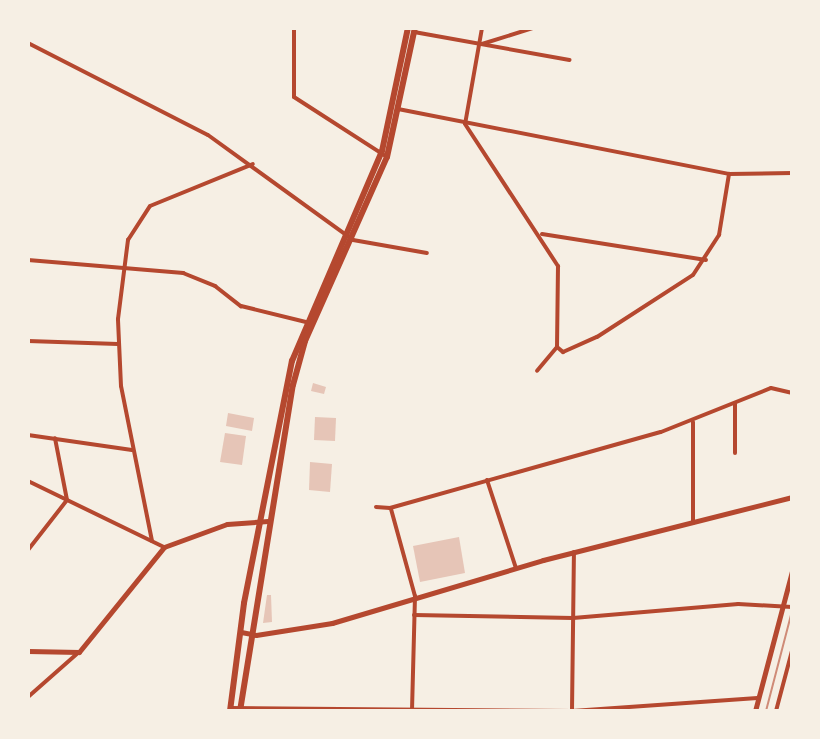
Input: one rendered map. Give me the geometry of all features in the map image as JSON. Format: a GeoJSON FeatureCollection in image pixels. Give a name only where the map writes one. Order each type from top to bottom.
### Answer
{"type":"FeatureCollection","features":[{"type":"Feature","properties":{"kind":"main road"},"geometry":{"type":"LineString","coordinates":[[230,710],[241,632],[264,520],[287,380],[309,323],[350,238],[385,154],[411,30]]}},
{"type":"Feature","properties":{"kind":"main road"},"geometry":{"type":"LineString","coordinates":[[241,709],[264,520]]}},
{"type":"Feature","properties":{"kind":"street"},"geometry":{"type":"LineString","coordinates":[[294,28],[291,90],[314,111],[385,154]]}},
{"type":"Feature","properties":{"kind":"street"},"geometry":{"type":"LineString","coordinates":[[482,28],[465,124],[541,234],[558,266],[557,347],[537,371]]}},
{"type":"Feature","properties":{"kind":"street"},"geometry":{"type":"LineString","coordinates":[[479,45],[533,28]]}},
{"type":"Feature","properties":{"kind":"street"},"geometry":{"type":"LineString","coordinates":[[411,30],[569,60]]}},
{"type":"Feature","properties":{"kind":"street"},"geometry":{"type":"LineString","coordinates":[[28,43],[208,135],[253,164],[350,238],[427,253]]}},
{"type":"Feature","properties":{"kind":"street"},"geometry":{"type":"LineString","coordinates":[[395,108],[729,174],[792,173]]}},
{"type":"Feature","properties":{"kind":"street"},"geometry":{"type":"LineString","coordinates":[[311,118],[314,111]]}},
{"type":"Feature","properties":{"kind":"street"},"geometry":{"type":"LineString","coordinates":[[152,541],[132,450],[118,344],[122,266],[136,221],[150,206],[253,164]]}},
{"type":"Feature","properties":{"kind":"street"},"geometry":{"type":"LineString","coordinates":[[557,347],[571,350],[626,320],[706,260],[719,235],[729,174]]}},
{"type":"Feature","properties":{"kind":"street"},"geometry":{"type":"LineString","coordinates":[[541,234],[706,260]]}},
{"type":"Feature","properties":{"kind":"street"},"geometry":{"type":"LineString","coordinates":[[28,260],[183,273],[215,286],[241,306],[309,323]]}},
{"type":"Feature","properties":{"kind":"street"},"geometry":{"type":"LineString","coordinates":[[28,341],[118,344]]}},
{"type":"Feature","properties":{"kind":"street"},"geometry":{"type":"LineString","coordinates":[[376,507],[390,508],[693,422],[771,388],[792,393]]}},
{"type":"Feature","properties":{"kind":"street"},"geometry":{"type":"LineString","coordinates":[[735,404],[735,453]]}},
{"type":"Feature","properties":{"kind":"street"},"geometry":{"type":"LineString","coordinates":[[693,422],[693,523]]}},
{"type":"Feature","properties":{"kind":"street"},"geometry":{"type":"LineString","coordinates":[[28,435],[132,450]]}},
{"type":"Feature","properties":{"kind":"street"},"geometry":{"type":"LineString","coordinates":[[28,550],[67,500],[55,438]]}},
{"type":"Feature","properties":{"kind":"street"},"geometry":{"type":"LineString","coordinates":[[487,480],[516,568]]}},
{"type":"Feature","properties":{"kind":"street"},"geometry":{"type":"LineString","coordinates":[[28,481],[164,547]]}},
{"type":"Feature","properties":{"kind":"street"},"geometry":{"type":"LineString","coordinates":[[241,632],[251,634],[332,623],[415,596],[574,552],[792,497]]}},
{"type":"Feature","properties":{"kind":"street"},"geometry":{"type":"LineString","coordinates":[[390,508],[415,596],[412,710]]}},
{"type":"Feature","properties":{"kind":"street"},"geometry":{"type":"LineString","coordinates":[[28,697],[79,652],[164,547],[227,524],[264,520]]}},
{"type":"Feature","properties":{"kind":"street"},"geometry":{"type":"LineString","coordinates":[[572,711],[574,552]]}},
{"type":"Feature","properties":{"kind":"street"},"geometry":{"type":"LineString","coordinates":[[755,711],[781,603],[792,571]]}},
{"type":"Feature","properties":{"kind":"street"},"geometry":{"type":"LineString","coordinates":[[414,615],[573,618],[781,603],[792,607]]}},
{"type":"Feature","properties":{"kind":"street"},"geometry":{"type":"LineString","coordinates":[[28,651],[79,652]]}},
{"type":"Feature","properties":{"kind":"street"},"geometry":{"type":"LineString","coordinates":[[776,711],[792,651]]}},
{"type":"Feature","properties":{"kind":"street"},"geometry":{"type":"LineString","coordinates":[[230,710],[572,711],[758,698]]}},
{"type":"Feature","properties":{"kind":"building"},"geometry":{"type":"Polygon","coordinates":[[[313,383],[326,387],[324,394],[311,391],[313,383]]]}},
{"type":"Feature","properties":{"kind":"building"},"geometry":{"type":"Polygon","coordinates":[[[228,413],[254,418],[252,431],[226,426],[228,413]]]}},
{"type":"Feature","properties":{"kind":"building"},"geometry":{"type":"Polygon","coordinates":[[[315,417],[336,418],[335,441],[314,440],[315,417]]]}},
{"type":"Feature","properties":{"kind":"building"},"geometry":{"type":"Polygon","coordinates":[[[225,433],[246,436],[242,465],[220,462],[225,433]]]}},
{"type":"Feature","properties":{"kind":"building"},"geometry":{"type":"Polygon","coordinates":[[[310,462],[332,464],[330,492],[309,490],[310,462]]]}},
{"type":"Feature","properties":{"kind":"building"},"geometry":{"type":"Polygon","coordinates":[[[459,537],[465,573],[420,582],[413,546],[459,537]]]}},
{"type":"Feature","properties":{"kind":"building"},"geometry":{"type":"Polygon","coordinates":[[[267,595],[271,595],[272,622],[263,623],[267,595]]]}},
{"type":"Feature","properties":{"kind":"railway"},"geometry":{"type":"LineString","coordinates":[[766,711],[792,611]]}}]}
